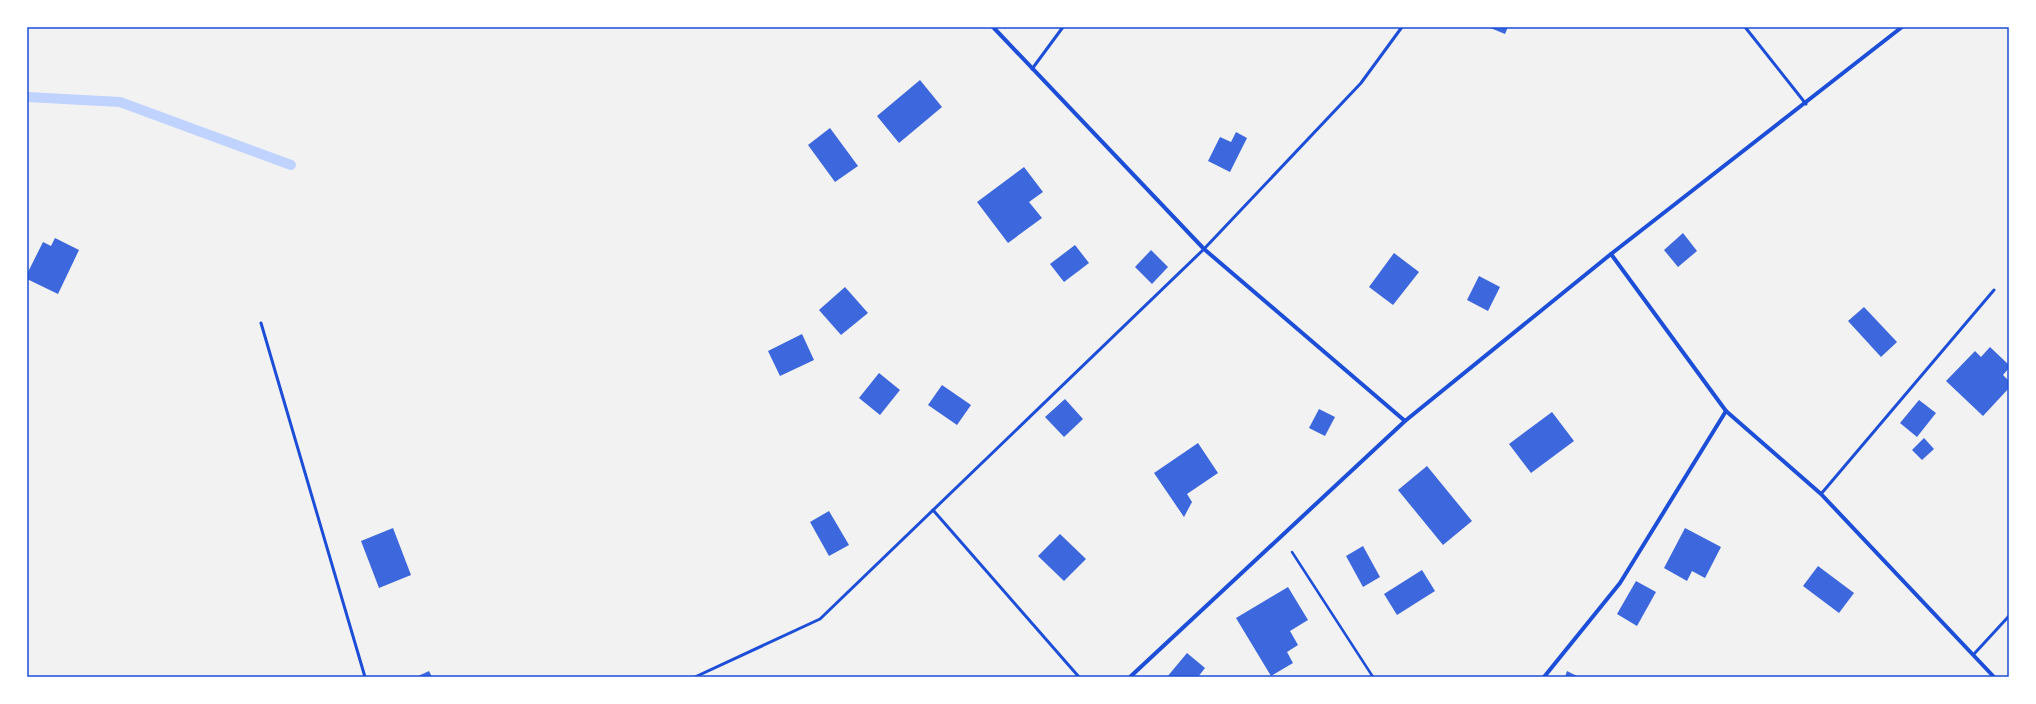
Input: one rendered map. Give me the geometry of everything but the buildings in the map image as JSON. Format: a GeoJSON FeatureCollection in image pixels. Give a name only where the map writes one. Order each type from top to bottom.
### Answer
{"type":"FeatureCollection","features":[{"type":"Feature","properties":{"kind":"street"},"geometry":{"type":"LineString","coordinates":[[993,27],[1204,249],[1405,420]]}},
{"type":"Feature","properties":{"kind":"street"},"geometry":{"type":"LineString","coordinates":[[1130,677],[1405,420],[1611,254],[1806,104],[1902,27]]}},
{"type":"Feature","properties":{"kind":"street"},"geometry":{"type":"LineString","coordinates":[[1611,254],[1726,411],[1821,494],[1974,654],[1994,677]]}},
{"type":"Feature","properties":{"kind":"street"},"geometry":{"type":"LineString","coordinates":[[1544,677],[1620,583],[1726,411]]}},
{"type":"Feature","properties":{"kind":"lane"},"geometry":{"type":"LineString","coordinates":[[1032,69],[1063,27]]}},
{"type":"Feature","properties":{"kind":"lane"},"geometry":{"type":"LineString","coordinates":[[695,677],[820,619],[1204,249],[1361,83],[1402,27]]}},
{"type":"Feature","properties":{"kind":"lane"},"geometry":{"type":"LineString","coordinates":[[1745,27],[1806,104]]}},
{"type":"Feature","properties":{"kind":"lane"},"geometry":{"type":"LineString","coordinates":[[1821,494],[1994,290]]}},
{"type":"Feature","properties":{"kind":"lane"},"geometry":{"type":"LineString","coordinates":[[260,323],[365,677]]}},
{"type":"Feature","properties":{"kind":"lane"},"geometry":{"type":"LineString","coordinates":[[933,510],[1078,677]]}},
{"type":"Feature","properties":{"kind":"lane"},"geometry":{"type":"LineString","coordinates":[[1974,654],[2009,616]]}},
{"type":"Feature","properties":{"kind":"path"},"geometry":{"type":"LineString","coordinates":[[1282,536],[1373,677]]}},
{"type":"Feature","properties":{"kind":"waterway"},"geometry":{"type":"LineString","coordinates":[[27,97],[120,102],[291,165]]}}]}
